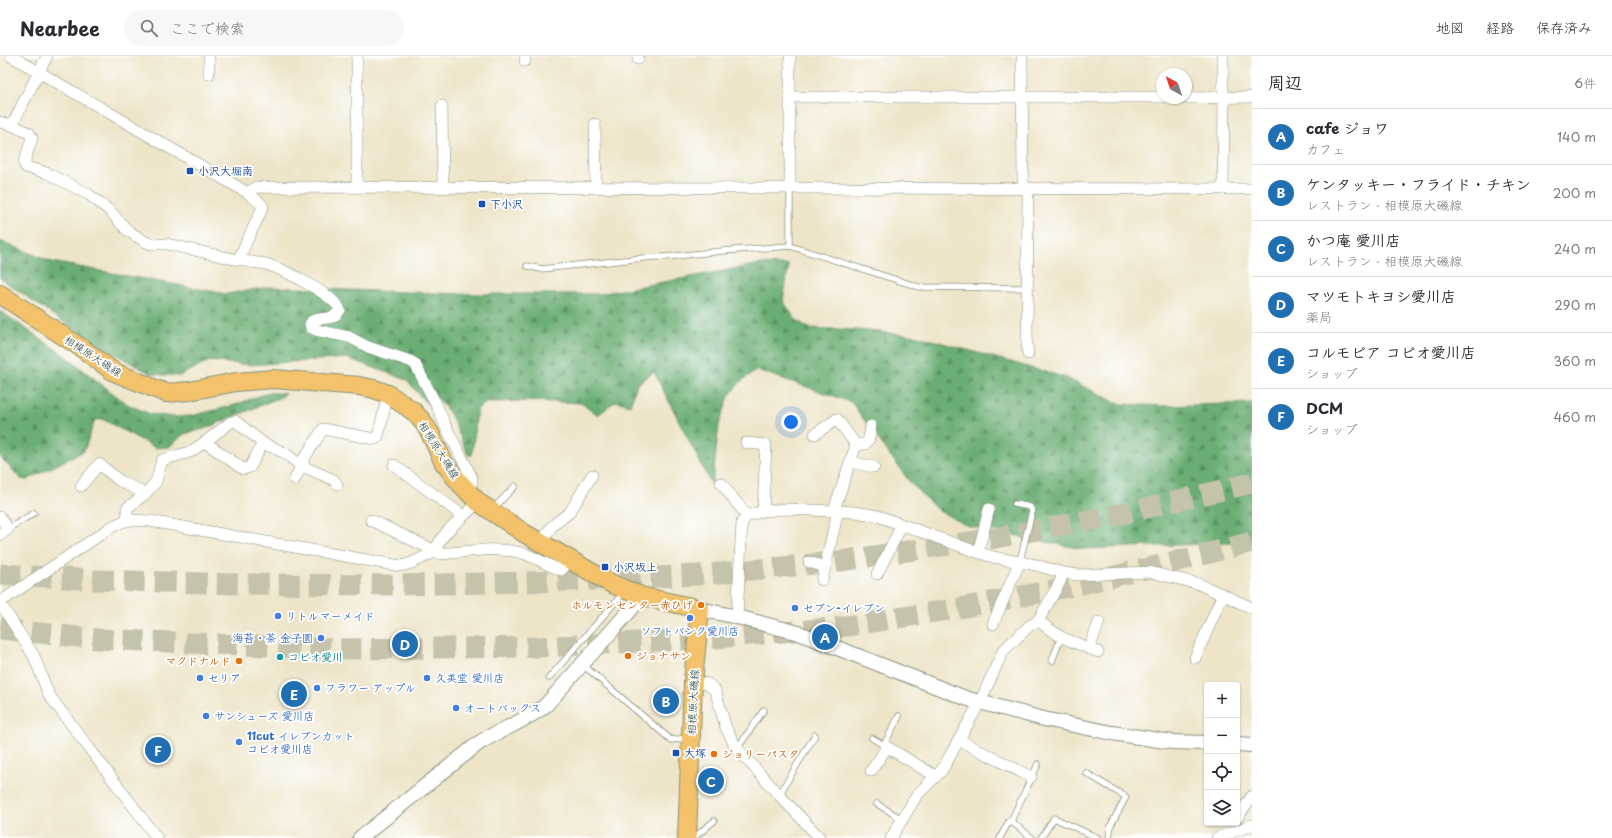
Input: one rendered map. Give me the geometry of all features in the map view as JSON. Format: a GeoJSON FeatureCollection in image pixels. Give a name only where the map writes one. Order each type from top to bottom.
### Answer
{"type":"FeatureCollection","features":[{"type":"Feature","properties":{"kind":"main road","name":"相模原大磯線"},"geometry":{"type":"LineString","coordinates":[[0,294],[84,349],[114,372],[166,393],[189,391],[236,382],[274,379],[359,386],[388,394],[413,411],[423,422],[444,463],[479,501],[541,543],[610,583],[634,593],[700,609],[693,682],[687,837]]}},
{"type":"Feature","properties":{"kind":"street"},"geometry":{"type":"LineString","coordinates":[[11,56],[179,147],[248,193],[261,204],[263,207],[240,258]]}},
{"type":"Feature","properties":{"kind":"street"},"geometry":{"type":"LineString","coordinates":[[12,125],[46,56]]}},
{"type":"Feature","properties":{"kind":"street"},"geometry":{"type":"LineString","coordinates":[[209,74],[210,56]]}},
{"type":"Feature","properties":{"kind":"street"},"geometry":{"type":"LineString","coordinates":[[357,56],[357,188]]}},
{"type":"Feature","properties":{"kind":"street"},"geometry":{"type":"LineString","coordinates":[[790,56],[790,188]]}},
{"type":"Feature","properties":{"kind":"street"},"geometry":{"type":"LineString","coordinates":[[1022,56],[1023,184],[1028,188]]}},
{"type":"Feature","properties":{"kind":"street"},"geometry":{"type":"LineString","coordinates":[[1223,56],[1223,189]]}},
{"type":"Feature","properties":{"kind":"street"},"geometry":{"type":"LineString","coordinates":[[790,97],[1156,97]]}},
{"type":"Feature","properties":{"kind":"street"},"geometry":{"type":"LineString","coordinates":[[1192,98],[1252,97]]}},
{"type":"Feature","properties":{"kind":"street"},"geometry":{"type":"LineString","coordinates":[[442,106],[439,143],[443,188]]}},
{"type":"Feature","properties":{"kind":"street"},"geometry":{"type":"LineString","coordinates":[[0,122],[12,125],[29,133],[32,138],[24,163],[26,167],[47,173],[88,194],[109,210],[127,230],[144,241],[151,244],[167,244],[238,260],[240,258],[247,263],[268,264],[304,281],[336,302],[340,310],[335,316],[331,318],[315,319],[310,324],[311,328],[349,337],[368,348],[410,360],[414,364],[436,404],[448,432],[472,478],[479,501],[447,532],[436,545],[435,551]]}},
{"type":"Feature","properties":{"kind":"street"},"geometry":{"type":"LineString","coordinates":[[593,130],[596,188]]}},
{"type":"Feature","properties":{"kind":"street"},"geometry":{"type":"LineString","coordinates":[[248,193],[256,187],[1252,189]]}},
{"type":"Feature","properties":{"kind":"street"},"geometry":{"type":"LineString","coordinates":[[1028,188],[1028,354]]}},
{"type":"Feature","properties":{"kind":"street"},"geometry":{"type":"LineString","coordinates":[[294,479],[300,465],[323,429],[343,429],[375,439],[378,436],[388,394]]}},
{"type":"Feature","properties":{"kind":"street"},"geometry":{"type":"LineString","coordinates":[[814,434],[840,416],[856,445],[836,510],[822,580]]}},
{"type":"Feature","properties":{"kind":"street"},"geometry":{"type":"LineString","coordinates":[[127,520],[127,508],[144,495],[156,482],[162,460],[190,452],[231,422],[235,421],[263,443],[286,453],[300,465],[334,480],[337,484]]}},
{"type":"Feature","properties":{"kind":"street"},"geometry":{"type":"LineString","coordinates":[[856,445],[865,444],[869,439],[871,426]]}},
{"type":"Feature","properties":{"kind":"street"},"geometry":{"type":"LineString","coordinates":[[204,442],[243,470],[250,467],[263,443]]}},
{"type":"Feature","properties":{"kind":"street"},"geometry":{"type":"LineString","coordinates":[[746,443],[771,445],[763,511]]}},
{"type":"Feature","properties":{"kind":"street"},"geometry":{"type":"LineString","coordinates":[[81,486],[102,461],[120,481],[140,491],[144,495]]}},
{"type":"Feature","properties":{"kind":"street"},"geometry":{"type":"LineString","coordinates":[[850,462],[874,467]]}},
{"type":"Feature","properties":{"kind":"street"},"geometry":{"type":"LineString","coordinates":[[394,465],[406,479],[463,516]]}},
{"type":"Feature","properties":{"kind":"street"},"geometry":{"type":"LineString","coordinates":[[541,543],[552,526],[570,512],[592,476]]}},
{"type":"Feature","properties":{"kind":"street"},"geometry":{"type":"LineString","coordinates":[[721,483],[747,516]]}},
{"type":"Feature","properties":{"kind":"street"},"geometry":{"type":"LineString","coordinates":[[737,617],[742,522],[747,516],[763,511],[787,509],[836,510],[878,516],[993,557],[1020,561],[1063,573],[1079,575],[1138,568],[1169,579],[1199,584],[1252,608]]}},
{"type":"Feature","properties":{"kind":"street"},"geometry":{"type":"LineString","coordinates":[[977,552],[989,509]]}},
{"type":"Feature","properties":{"kind":"street"},"geometry":{"type":"LineString","coordinates":[[0,517],[4,532]]}},
{"type":"Feature","properties":{"kind":"street"},"geometry":{"type":"LineString","coordinates":[[157,838],[49,695],[34,656],[0,602],[106,530],[127,520],[150,521],[400,566],[409,564],[435,551]]}},
{"type":"Feature","properties":{"kind":"street"},"geometry":{"type":"LineString","coordinates":[[371,520],[435,551],[438,554],[506,550],[537,558],[553,568],[561,570],[571,560]]}},
{"type":"Feature","properties":{"kind":"street"},"geometry":{"type":"LineString","coordinates":[[878,574],[902,525]]}},
{"type":"Feature","properties":{"kind":"street"},"geometry":{"type":"LineString","coordinates":[[993,624],[1020,561]]}},
{"type":"Feature","properties":{"kind":"street"},"geometry":{"type":"LineString","coordinates":[[809,562],[825,568]]}},
{"type":"Feature","properties":{"kind":"street"},"geometry":{"type":"LineString","coordinates":[[890,838],[917,795],[942,770],[980,702],[991,674],[1003,651],[1029,626],[1038,621],[1060,582],[1063,573]]}},
{"type":"Feature","properties":{"kind":"street"},"geometry":{"type":"LineString","coordinates":[[360,838],[479,742],[495,732],[535,714],[546,705],[582,665],[634,593]]}},
{"type":"Feature","properties":{"kind":"street"},"geometry":{"type":"LineString","coordinates":[[1195,658],[1198,638],[1223,594]]}},
{"type":"Feature","properties":{"kind":"street"},"geometry":{"type":"LineString","coordinates":[[700,609],[798,633],[946,691],[980,702],[1044,719],[1112,732],[1172,742],[1204,743]]}},
{"type":"Feature","properties":{"kind":"street"},"geometry":{"type":"LineString","coordinates":[[1038,621],[1061,637],[1093,650],[1099,622]]}},
{"type":"Feature","properties":{"kind":"street"},"geometry":{"type":"LineString","coordinates":[[693,682],[708,684],[715,690],[726,728],[736,747],[820,838]]}},
{"type":"Feature","properties":{"kind":"street"},"geometry":{"type":"LineString","coordinates":[[959,740],[1031,777]]}},
{"type":"Feature","properties":{"kind":"street"},"geometry":{"type":"LineString","coordinates":[[1240,744],[1252,745]]}},
{"type":"Feature","properties":{"kind":"street"},"geometry":{"type":"LineString","coordinates":[[871,771],[886,746],[932,774],[934,777]]}},
{"type":"Feature","properties":{"kind":"street"},"geometry":{"type":"LineString","coordinates":[[1240,814],[1252,796]]}},
{"type":"Feature","properties":{"kind":"street"},"geometry":{"type":"LineString","coordinates":[[1219,837],[1252,825]]}},
{"type":"Feature","properties":{"kind":"street"},"geometry":{"type":"LineString","coordinates":[[1219,837],[1229,826]]}},
{"type":"Feature","properties":{"kind":"lane"},"geometry":{"type":"LineString","coordinates":[[790,188],[790,246]]}},
{"type":"Feature","properties":{"kind":"lane"},"geometry":{"type":"LineString","coordinates":[[527,266],[541,269],[653,256],[666,257],[790,246],[919,287],[1027,288]]}},
{"type":"Feature","properties":{"kind":"lane"},"geometry":{"type":"LineString","coordinates":[[479,501],[495,506],[515,486]]}},
{"type":"Feature","properties":{"kind":"lane"},"geometry":{"type":"LineString","coordinates":[[1015,504],[1030,507],[1032,511],[1020,561]]}},
{"type":"Feature","properties":{"kind":"lane"},"geometry":{"type":"LineString","coordinates":[[4,532],[34,513]]}},
{"type":"Feature","properties":{"kind":"lane"},"geometry":{"type":"LineString","coordinates":[[549,678],[634,593]]}},
{"type":"Feature","properties":{"kind":"lane"},"geometry":{"type":"LineString","coordinates":[[1052,661],[1061,637]]}},
{"type":"Feature","properties":{"kind":"lane"},"geometry":{"type":"LineString","coordinates":[[582,665],[671,740],[691,738]]}},
{"type":"Feature","properties":{"kind":"lane"},"geometry":{"type":"LineString","coordinates":[[736,747],[741,743],[764,710]]}},
{"type":"Feature","properties":{"kind":"lane"},"geometry":{"type":"LineString","coordinates":[[872,738],[886,746],[898,716]]}},
{"type":"Feature","properties":{"kind":"lane"},"geometry":{"type":"LineString","coordinates":[[779,795],[815,735]]}},
{"type":"Feature","properties":{"kind":"lane"},"geometry":{"type":"LineString","coordinates":[[1000,838],[1009,821],[1011,821],[1038,764]]}},
{"type":"Feature","properties":{"kind":"lane"},"geometry":{"type":"LineString","coordinates":[[1086,773],[1125,796],[1111,825],[1109,838]]}},
{"type":"Feature","properties":{"kind":"lane"},"geometry":{"type":"LineString","coordinates":[[877,804],[902,819]]}},
{"type":"Feature","properties":{"kind":"lane"},"geometry":{"type":"LineString","coordinates":[[1041,838],[1054,818],[1098,838]]}},
{"type":"Feature","properties":{"kind":"lane"},"geometry":{"type":"LineString","coordinates":[[687,837],[696,836],[714,821]]}},
{"type":"Feature","properties":{"kind":"lane"},"geometry":{"type":"LineString","coordinates":[[1011,821],[1032,838]]}},
{"type":"Feature","properties":{"kind":"green space"},"geometry":{"type":"Polygon","coordinates":[[[0,241],[52,262],[226,294],[269,287],[461,294],[600,294],[760,264],[789,265],[783,301],[796,320],[809,328],[859,330],[918,336],[1067,378],[1119,404],[1165,406],[1252,403],[1252,542],[1082,549],[968,526],[939,511],[912,485],[851,402],[757,370],[741,381],[729,396],[719,425],[712,486],[654,372],[637,384],[630,405],[616,401],[598,415],[582,403],[534,401],[486,402],[477,409],[472,455],[468,455],[451,415],[438,398],[427,404],[407,380],[347,358],[249,365],[209,361],[179,376],[151,374],[85,337],[0,278],[0,241]]]}},
{"type":"Feature","properties":{"kind":"green space"},"geometry":{"type":"Polygon","coordinates":[[[0,311],[61,353],[127,404],[150,414],[174,417],[191,416],[235,405],[267,393],[285,393],[283,396],[204,429],[184,434],[169,447],[156,448],[102,419],[95,420],[84,451],[27,480],[21,479],[0,457],[0,311]]]}},
{"type":"Feature","properties":{"kind":"tunnel"},"geometry":{"type":"LineString","coordinates":[[0,574],[94,580],[239,584],[397,585],[573,581],[699,575],[833,562],[995,538],[1121,514],[1252,483]]}},
{"type":"Feature","properties":{"kind":"tunnel"},"geometry":{"type":"LineString","coordinates":[[0,629],[98,639],[338,649],[539,647],[715,638],[841,627],[954,609],[1069,587],[1252,542]]}},
{"type":"Feature","properties":{"kind":"place","name":"小沢大堀南"},"geometry":{"type":"Point","coordinates":[190,171]}},
{"type":"Feature","properties":{"kind":"place","name":"下小沢"},"geometry":{"type":"Point","coordinates":[482,204]}},
{"type":"Feature","properties":{"kind":"place","name":"小沢坂上"},"geometry":{"type":"Point","coordinates":[605,567]}},
{"type":"Feature","properties":{"kind":"place","name":"ホルモンセンター赤ひげ"},"geometry":{"type":"Point","coordinates":[701,605]}},
{"type":"Feature","properties":{"kind":"place","name":"セブン-イレブン"},"geometry":{"type":"Point","coordinates":[795,608]}},
{"type":"Feature","properties":{"kind":"place","name":"リトルマーメイド"},"geometry":{"type":"Point","coordinates":[278,616]}},
{"type":"Feature","properties":{"kind":"place","name":"ソフトバンク愛川店"},"geometry":{"type":"Point","coordinates":[690,618]}},
{"type":"Feature","properties":{"kind":"place","name":"cafe ジョワ"},"geometry":{"type":"Point","coordinates":[825,637]}},
{"type":"Feature","properties":{"kind":"place","name":"海苔・茶 金子園"},"geometry":{"type":"Point","coordinates":[321,638]}},
{"type":"Feature","properties":{"kind":"place","name":"マツモトキヨシ愛川店"},"geometry":{"type":"Point","coordinates":[405,644]}},
{"type":"Feature","properties":{"kind":"place","name":"ジョナサン"},"geometry":{"type":"Point","coordinates":[628,656]}},
{"type":"Feature","properties":{"kind":"place","name":"コピオ愛川"},"geometry":{"type":"Point","coordinates":[280,657]}},
{"type":"Feature","properties":{"kind":"place","name":"マクドナルド"},"geometry":{"type":"Point","coordinates":[239,661]}},
{"type":"Feature","properties":{"kind":"place","name":"セリア"},"geometry":{"type":"Point","coordinates":[200,678]}},
{"type":"Feature","properties":{"kind":"place","name":"久美堂 愛川店"},"geometry":{"type":"Point","coordinates":[427,678]}},
{"type":"Feature","properties":{"kind":"place","name":"フラワー アップル"},"geometry":{"type":"Point","coordinates":[317,688]}},
{"type":"Feature","properties":{"kind":"place","name":"コルモピア コピオ愛川店"},"geometry":{"type":"Point","coordinates":[294,694]}},
{"type":"Feature","properties":{"kind":"place","name":"ケンタッキー・フライド・チキン"},"geometry":{"type":"Point","coordinates":[666,701]}},
{"type":"Feature","properties":{"kind":"place","name":"オートバックス"},"geometry":{"type":"Point","coordinates":[456,708]}},
{"type":"Feature","properties":{"kind":"place","name":"サンシューズ 愛川店"},"geometry":{"type":"Point","coordinates":[206,716]}},
{"type":"Feature","properties":{"kind":"place","name":"11cut イレブンカット コピオ愛川店"},"geometry":{"type":"Point","coordinates":[239,742]}},
{"type":"Feature","properties":{"kind":"place","name":"DCM"},"geometry":{"type":"Point","coordinates":[158,750]}},
{"type":"Feature","properties":{"kind":"place","name":"大塚"},"geometry":{"type":"Point","coordinates":[676,753]}},
{"type":"Feature","properties":{"kind":"place","name":"ジョリーパスタ"},"geometry":{"type":"Point","coordinates":[714,754]}},
{"type":"Feature","properties":{"kind":"place","name":"かつ庵 愛川店"},"geometry":{"type":"Point","coordinates":[711,781]}}]}
